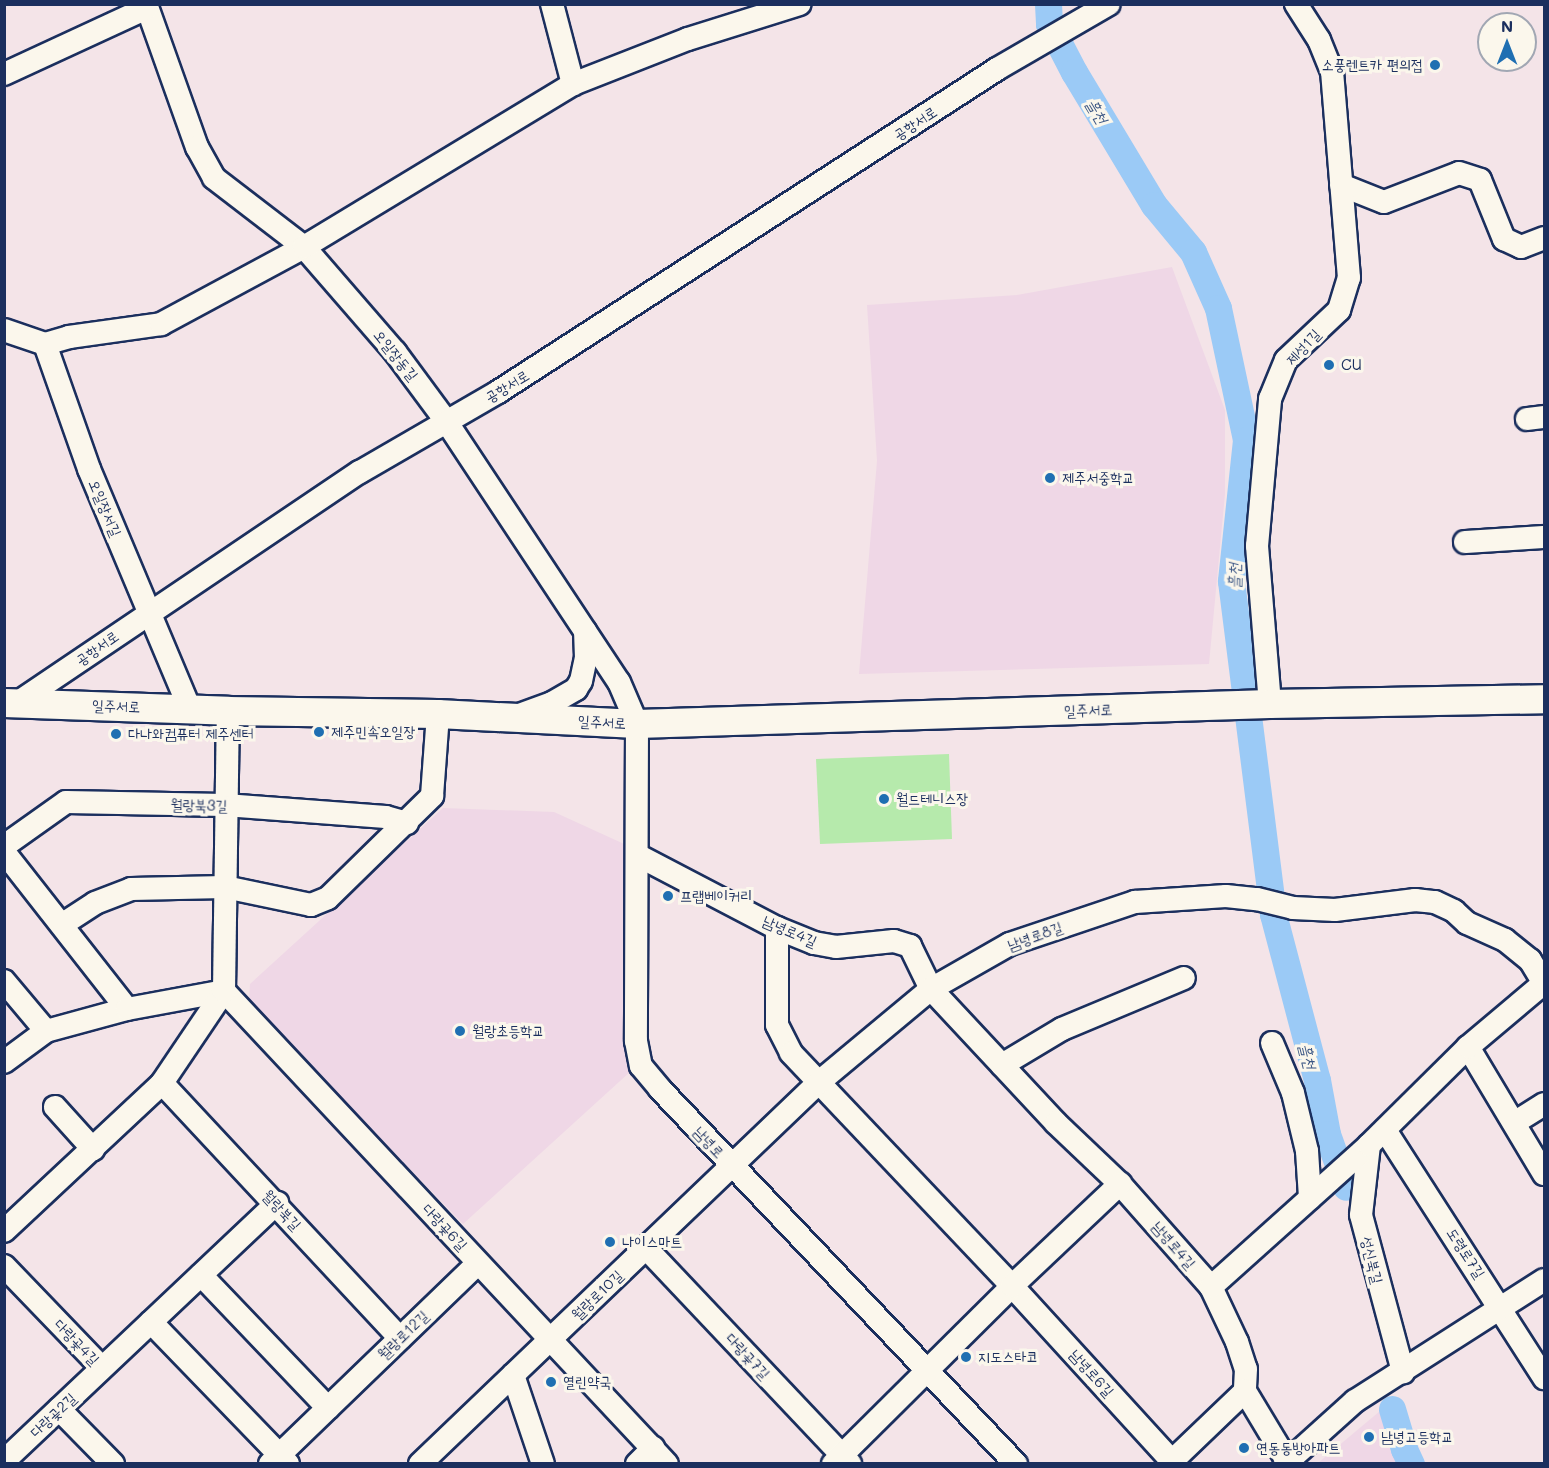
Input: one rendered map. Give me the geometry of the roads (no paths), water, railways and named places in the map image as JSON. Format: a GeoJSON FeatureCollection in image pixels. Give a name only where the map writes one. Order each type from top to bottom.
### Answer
{"type":"FeatureCollection","features":[{"type":"Feature","properties":{"kind":"main road"},"geometry":{"type":"LineString","coordinates":[[1270,704],[1545,699]]}},
{"type":"Feature","properties":{"kind":"main road","name":"일주서로"},"geometry":{"type":"LineString","coordinates":[[9,706],[438,714],[637,724],[1270,704]]}},
{"type":"Feature","properties":{"kind":"street"},"geometry":{"type":"LineString","coordinates":[[552,4],[573,84]]}},
{"type":"Feature","properties":{"kind":"street"},"geometry":{"type":"LineString","coordinates":[[4,330],[45,344],[69,337],[161,324],[304,247],[573,84],[688,39],[800,4]]}},
{"type":"Feature","properties":{"kind":"street","name":"공항서로"},"geometry":{"type":"LineString","coordinates":[[9,706],[360,472],[590,334],[1001,67],[1109,4]]}},
{"type":"Feature","properties":{"kind":"street","name":"제성1길"},"geometry":{"type":"LineString","coordinates":[[1270,704],[1257,546],[1270,399],[1286,360],[1339,310],[1349,278],[1332,72],[1320,40],[1296,4]]}},
{"type":"Feature","properties":{"kind":"street"},"geometry":{"type":"LineString","coordinates":[[4,74],[147,7]]}},
{"type":"Feature","properties":{"kind":"street","name":"오일장동길"},"geometry":{"type":"LineString","coordinates":[[147,7],[196,147],[214,178],[304,247],[396,352],[446,421],[619,682],[637,724]]}},
{"type":"Feature","properties":{"kind":"street"},"geometry":{"type":"LineString","coordinates":[[1341,185],[1384,202],[1459,173],[1480,180],[1504,239],[1521,248],[1545,238]]}},
{"type":"Feature","properties":{"kind":"street","name":"오일장서길"},"geometry":{"type":"LineString","coordinates":[[45,344],[89,469],[190,709]]}},
{"type":"Feature","properties":{"kind":"street"},"geometry":{"type":"LineString","coordinates":[[1465,542],[1545,537]]}},
{"type":"Feature","properties":{"kind":"street"},"geometry":{"type":"LineString","coordinates":[[510,718],[552,703],[576,689],[581,681],[586,658],[584,630]]}},
{"type":"Feature","properties":{"kind":"street"},"geometry":{"type":"LineString","coordinates":[[4,1231],[162,1083],[224,991],[228,711]]}},
{"type":"Feature","properties":{"kind":"street"},"geometry":{"type":"LineString","coordinates":[[63,924],[94,903],[131,889],[225,887],[311,905],[328,898],[432,796],[438,714]]}},
{"type":"Feature","properties":{"kind":"street","name":"남녕로"},"geometry":{"type":"LineString","coordinates":[[637,724],[638,1057],[649,1077],[1016,1464]]}},
{"type":"Feature","properties":{"kind":"street","name":"월랑북3길"},"geometry":{"type":"LineString","coordinates":[[4,846],[66,802],[225,805],[386,817],[407,823]]}},
{"type":"Feature","properties":{"kind":"street"},"geometry":{"type":"LineString","coordinates":[[4,852],[63,924],[127,1009]]}},
{"type":"Feature","properties":{"kind":"street","name":"남녕로4길"},"geometry":{"type":"LineString","coordinates":[[639,856],[777,928],[814,943],[836,947],[894,941],[910,946],[931,989],[1056,1123],[1120,1184],[1210,1287],[1237,1342],[1246,1369],[1245,1391],[1286,1462]]}},
{"type":"Feature","properties":{"kind":"street","name":"남녕로8길"},"geometry":{"type":"LineString","coordinates":[[732,1166],[819,1083],[931,989],[1010,944],[1135,902],[1226,896],[1257,899],[1293,908],[1335,910],[1376,903],[1415,900],[1435,902],[1454,911],[1467,922],[1505,940],[1530,960],[1544,983]]}},
{"type":"Feature","properties":{"kind":"street"},"geometry":{"type":"LineString","coordinates":[[777,928],[777,1025],[791,1053],[819,1083]]}},
{"type":"Feature","properties":{"kind":"street"},"geometry":{"type":"LineString","coordinates":[[1002,1065],[1062,1029],[1184,978]]}},
{"type":"Feature","properties":{"kind":"street"},"geometry":{"type":"LineString","coordinates":[[4,981],[46,1031]]}},
{"type":"Feature","properties":{"kind":"street"},"geometry":{"type":"LineString","coordinates":[[1210,1287],[1377,1138],[1468,1047],[1544,983]]}},
{"type":"Feature","properties":{"kind":"street"},"geometry":{"type":"LineString","coordinates":[[4,1062],[46,1031],[127,1009],[224,991]]}},
{"type":"Feature","properties":{"kind":"street","name":"다랑곶6길"},"geometry":{"type":"LineString","coordinates":[[224,991],[551,1338],[652,1458]]}},
{"type":"Feature","properties":{"kind":"street"},"geometry":{"type":"LineString","coordinates":[[1272,1043],[1293,1093],[1307,1151],[1310,1198]]}},
{"type":"Feature","properties":{"kind":"street"},"geometry":{"type":"LineString","coordinates":[[1468,1047],[1545,1174]]}},
{"type":"Feature","properties":{"kind":"street","name":"월랑북길"},"geometry":{"type":"LineString","coordinates":[[162,1083],[277,1203],[400,1338]]}},
{"type":"Feature","properties":{"kind":"street","name":"남녕로6길"},"geometry":{"type":"LineString","coordinates":[[819,1083],[1012,1286],[1170,1462]]}},
{"type":"Feature","properties":{"kind":"street"},"geometry":{"type":"LineString","coordinates":[[1514,1123],[1545,1104]]}},
{"type":"Feature","properties":{"kind":"street"},"geometry":{"type":"LineString","coordinates":[[55,1107],[93,1149]]}},
{"type":"Feature","properties":{"kind":"street","name":"도령로7길"},"geometry":{"type":"LineString","coordinates":[[1377,1138],[1501,1307],[1545,1378]]}},
{"type":"Feature","properties":{"kind":"street","name":"성신북길"},"geometry":{"type":"LineString","coordinates":[[1377,1138],[1361,1215],[1403,1372]]}},
{"type":"Feature","properties":{"kind":"street","name":"월랑로10길"},"geometry":{"type":"LineString","coordinates":[[420,1464],[732,1166]]}},
{"type":"Feature","properties":{"kind":"street"},"geometry":{"type":"LineString","coordinates":[[842,1461],[1012,1286],[1120,1184]]}},
{"type":"Feature","properties":{"kind":"street","name":"다랑곶4길"},"geometry":{"type":"LineString","coordinates":[[4,1266],[102,1368],[277,1203]]}},
{"type":"Feature","properties":{"kind":"street","name":"다랑곶7길"},"geometry":{"type":"LineString","coordinates":[[646,1248],[842,1461]]}},
{"type":"Feature","properties":{"kind":"street","name":"월랑로12길"},"geometry":{"type":"LineString","coordinates":[[279,1460],[328,1407],[478,1263]]}},
{"type":"Feature","properties":{"kind":"street"},"geometry":{"type":"LineString","coordinates":[[201,1275],[328,1407]]}},
{"type":"Feature","properties":{"kind":"street"},"geometry":{"type":"LineString","coordinates":[[1286,1462],[1355,1401],[1545,1280]]}},
{"type":"Feature","properties":{"kind":"street"},"geometry":{"type":"LineString","coordinates":[[151,1322],[279,1460]]}},
{"type":"Feature","properties":{"kind":"street","name":"다랑곶2길"},"geometry":{"type":"LineString","coordinates":[[4,1461],[102,1368]]}},
{"type":"Feature","properties":{"kind":"street"},"geometry":{"type":"LineString","coordinates":[[513,1375],[543,1464]]}},
{"type":"Feature","properties":{"kind":"street"},"geometry":{"type":"LineString","coordinates":[[1170,1462],[1245,1391]]}},
{"type":"Feature","properties":{"kind":"street"},"geometry":{"type":"LineString","coordinates":[[59,1409],[113,1464]]}},
{"type":"Feature","properties":{"kind":"waterway","name":"흘천"},"geometry":{"type":"LineString","coordinates":[[1048,4],[1049,24],[1074,72],[1154,205],[1193,252],[1218,308],[1246,440],[1231,581],[1273,914],[1317,1080],[1327,1134],[1346,1187]]}},
{"type":"Feature","properties":{"kind":"waterway","name":"흘천"},"geometry":{"type":"LineString","coordinates":[[1392,1409],[1411,1464]]}},
{"type":"Feature","properties":{"kind":"place","name":"소풍렌트카 편의접"},"geometry":{"type":"Point","coordinates":[1435,65]}},
{"type":"Feature","properties":{"kind":"place","name":"CU"},"geometry":{"type":"Point","coordinates":[1329,365]}},
{"type":"Feature","properties":{"kind":"place","name":"제주서중학교"},"geometry":{"type":"Point","coordinates":[1050,478]}},
{"type":"Feature","properties":{"kind":"place","name":"제주민속오일장"},"geometry":{"type":"Point","coordinates":[319,732]}},
{"type":"Feature","properties":{"kind":"place","name":"다나와컴퓨터 제주센터"},"geometry":{"type":"Point","coordinates":[116,734]}},
{"type":"Feature","properties":{"kind":"place","name":"월드테니스장"},"geometry":{"type":"Point","coordinates":[884,799]}},
{"type":"Feature","properties":{"kind":"place","name":"프랩베이커리"},"geometry":{"type":"Point","coordinates":[668,896]}},
{"type":"Feature","properties":{"kind":"place","name":"월랑초등학교"},"geometry":{"type":"Point","coordinates":[460,1031]}},
{"type":"Feature","properties":{"kind":"place","name":"나이스마트"},"geometry":{"type":"Point","coordinates":[610,1242]}},
{"type":"Feature","properties":{"kind":"place","name":"지도스타코"},"geometry":{"type":"Point","coordinates":[966,1357]}},
{"type":"Feature","properties":{"kind":"place","name":"열린약국"},"geometry":{"type":"Point","coordinates":[551,1382]}},
{"type":"Feature","properties":{"kind":"place","name":"남녕고등학교"},"geometry":{"type":"Point","coordinates":[1369,1437]}},
{"type":"Feature","properties":{"kind":"place","name":"연동동방아파트"},"geometry":{"type":"Point","coordinates":[1244,1448]}}]}
